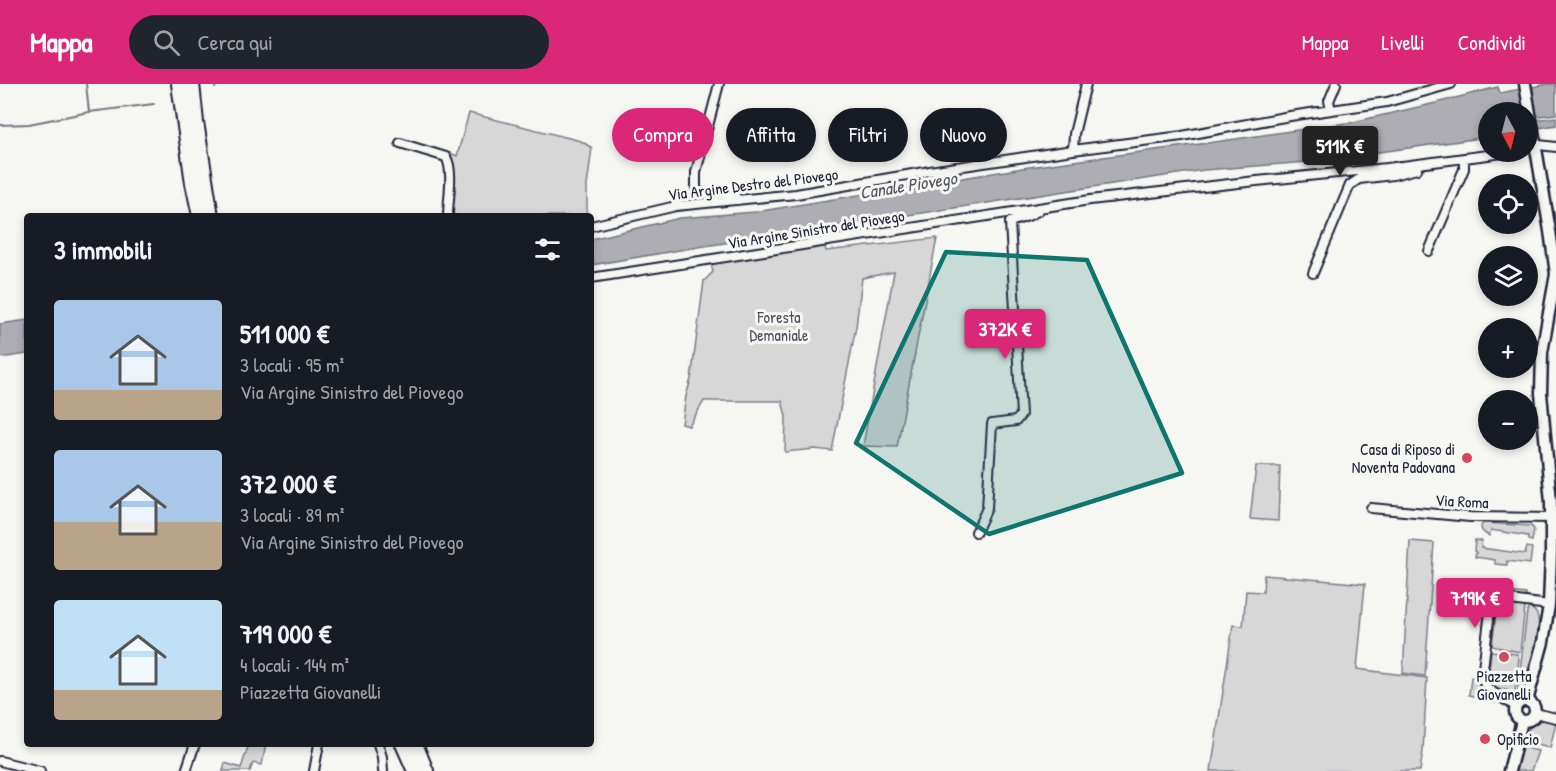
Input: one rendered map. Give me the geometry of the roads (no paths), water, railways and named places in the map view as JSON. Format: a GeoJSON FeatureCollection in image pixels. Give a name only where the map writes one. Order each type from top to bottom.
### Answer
{"type":"FeatureCollection","features":[{"type":"Feature","properties":{"kind":"highway"},"geometry":{"type":"LineString","coordinates":[[180,84],[182,114],[199,213]]}},
{"type":"Feature","properties":{"kind":"highway"},"geometry":{"type":"LineString","coordinates":[[192,84],[211,213]]}},
{"type":"Feature","properties":{"kind":"highway"},"geometry":{"type":"LineString","coordinates":[[405,747],[415,771]]}},
{"type":"Feature","properties":{"kind":"highway"},"geometry":{"type":"LineString","coordinates":[[416,747],[426,771]]}},
{"type":"Feature","properties":{"kind":"street"},"geometry":{"type":"LineString","coordinates":[[719,84],[698,167],[696,188],[699,193],[735,196],[738,200]]}},
{"type":"Feature","properties":{"kind":"street"},"geometry":{"type":"LineString","coordinates":[[1073,150],[1074,134],[1086,84]]}},
{"type":"Feature","properties":{"kind":"street"},"geometry":{"type":"LineString","coordinates":[[1330,110],[1329,101],[1336,84]]}},
{"type":"Feature","properties":{"kind":"street","name":"Via Argine Destro del Piovego"},"geometry":{"type":"LineString","coordinates":[[594,225],[676,206],[796,194],[936,170],[1182,136],[1395,100],[1451,84]]}},
{"type":"Feature","properties":{"kind":"street"},"geometry":{"type":"LineString","coordinates":[[1525,84],[1528,102]]}},
{"type":"Feature","properties":{"kind":"street"},"geometry":{"type":"LineString","coordinates":[[400,143],[446,157],[450,171],[448,213]]}},
{"type":"Feature","properties":{"kind":"street"},"geometry":{"type":"LineString","coordinates":[[1538,147],[1556,147]]}},
{"type":"Feature","properties":{"kind":"street","name":"Via Argine Sinistro del Piovego"},"geometry":{"type":"LineString","coordinates":[[594,278],[1044,207],[1478,156]]}},
{"type":"Feature","properties":{"kind":"street"},"geometry":{"type":"LineString","coordinates":[[1429,251],[1464,169],[1464,158]]}},
{"type":"Feature","properties":{"kind":"street","name":"Via Argine Sinistro del Piovego"},"geometry":{"type":"LineString","coordinates":[[1313,273],[1350,185],[1359,179],[1393,175],[1438,162]]}},
{"type":"Feature","properties":{"kind":"street"},"geometry":{"type":"LineString","coordinates":[[1527,701],[1543,642],[1554,554],[1552,518],[1554,502],[1541,393],[1542,352],[1556,274],[1555,256],[1534,162]]}},
{"type":"Feature","properties":{"kind":"street","name":"Via Argine Sinistro del Piovego"},"geometry":{"type":"LineString","coordinates":[[976,532],[987,508],[992,424],[1016,421],[1022,415],[1010,222],[1044,207]]}},
{"type":"Feature","properties":{"kind":"street","name":"Via Roma"},"geometry":{"type":"LineString","coordinates":[[1371,508],[1470,517],[1552,518]]}},
{"type":"Feature","properties":{"kind":"street"},"geometry":{"type":"LineString","coordinates":[[1516,707],[1483,683],[1490,611],[1493,603],[1502,598],[1549,604]]}},
{"type":"Feature","properties":{"kind":"street"},"geometry":{"type":"LineString","coordinates":[[1527,701],[1533,704],[1536,712],[1529,721],[1522,721],[1516,717],[1516,707],[1521,702],[1527,701]]}},
{"type":"Feature","properties":{"kind":"street"},"geometry":{"type":"LineString","coordinates":[[1536,712],[1556,718]]}},
{"type":"Feature","properties":{"kind":"street"},"geometry":{"type":"LineString","coordinates":[[1509,771],[1522,721]]}},
{"type":"Feature","properties":{"kind":"street"},"geometry":{"type":"LineString","coordinates":[[186,771],[194,747]]}},
{"type":"Feature","properties":{"kind":"street"},"geometry":{"type":"LineString","coordinates":[[314,771],[318,747]]}},
{"type":"Feature","properties":{"kind":"street"},"geometry":{"type":"LineString","coordinates":[[379,747],[383,771]]}},
{"type":"Feature","properties":{"kind":"street"},"geometry":{"type":"LineString","coordinates":[[0,761],[38,771]]}},
{"type":"Feature","properties":{"kind":"waterway"},"geometry":{"type":"LineString","coordinates":[[0,125],[29,124],[89,112],[86,84]]}},
{"type":"Feature","properties":{"kind":"waterway"},"geometry":{"type":"LineString","coordinates":[[215,88],[218,84]]}},
{"type":"Feature","properties":{"kind":"waterway"},"geometry":{"type":"LineString","coordinates":[[89,112],[154,104]]}},
{"type":"Feature","properties":{"kind":"place","name":"Casa di Riposo di Noventa Padovana"},"geometry":{"type":"Point","coordinates":[1467,458]}},
{"type":"Feature","properties":{"kind":"place","name":"Piazzetta Giovanelli"},"geometry":{"type":"Point","coordinates":[1504,657]}},
{"type":"Feature","properties":{"kind":"place","name":"Opificio"},"geometry":{"type":"Point","coordinates":[1485,739]}},
{"type":"Feature","properties":{"kind":"water label","name":"Canale Piovego"},"geometry":{"type":"Point","coordinates":[908,185]}},
{"type":"Feature","properties":{"kind":"park label","name":"Foresta Demaniale"},"geometry":{"type":"Point","coordinates":[779,326]}}]}
